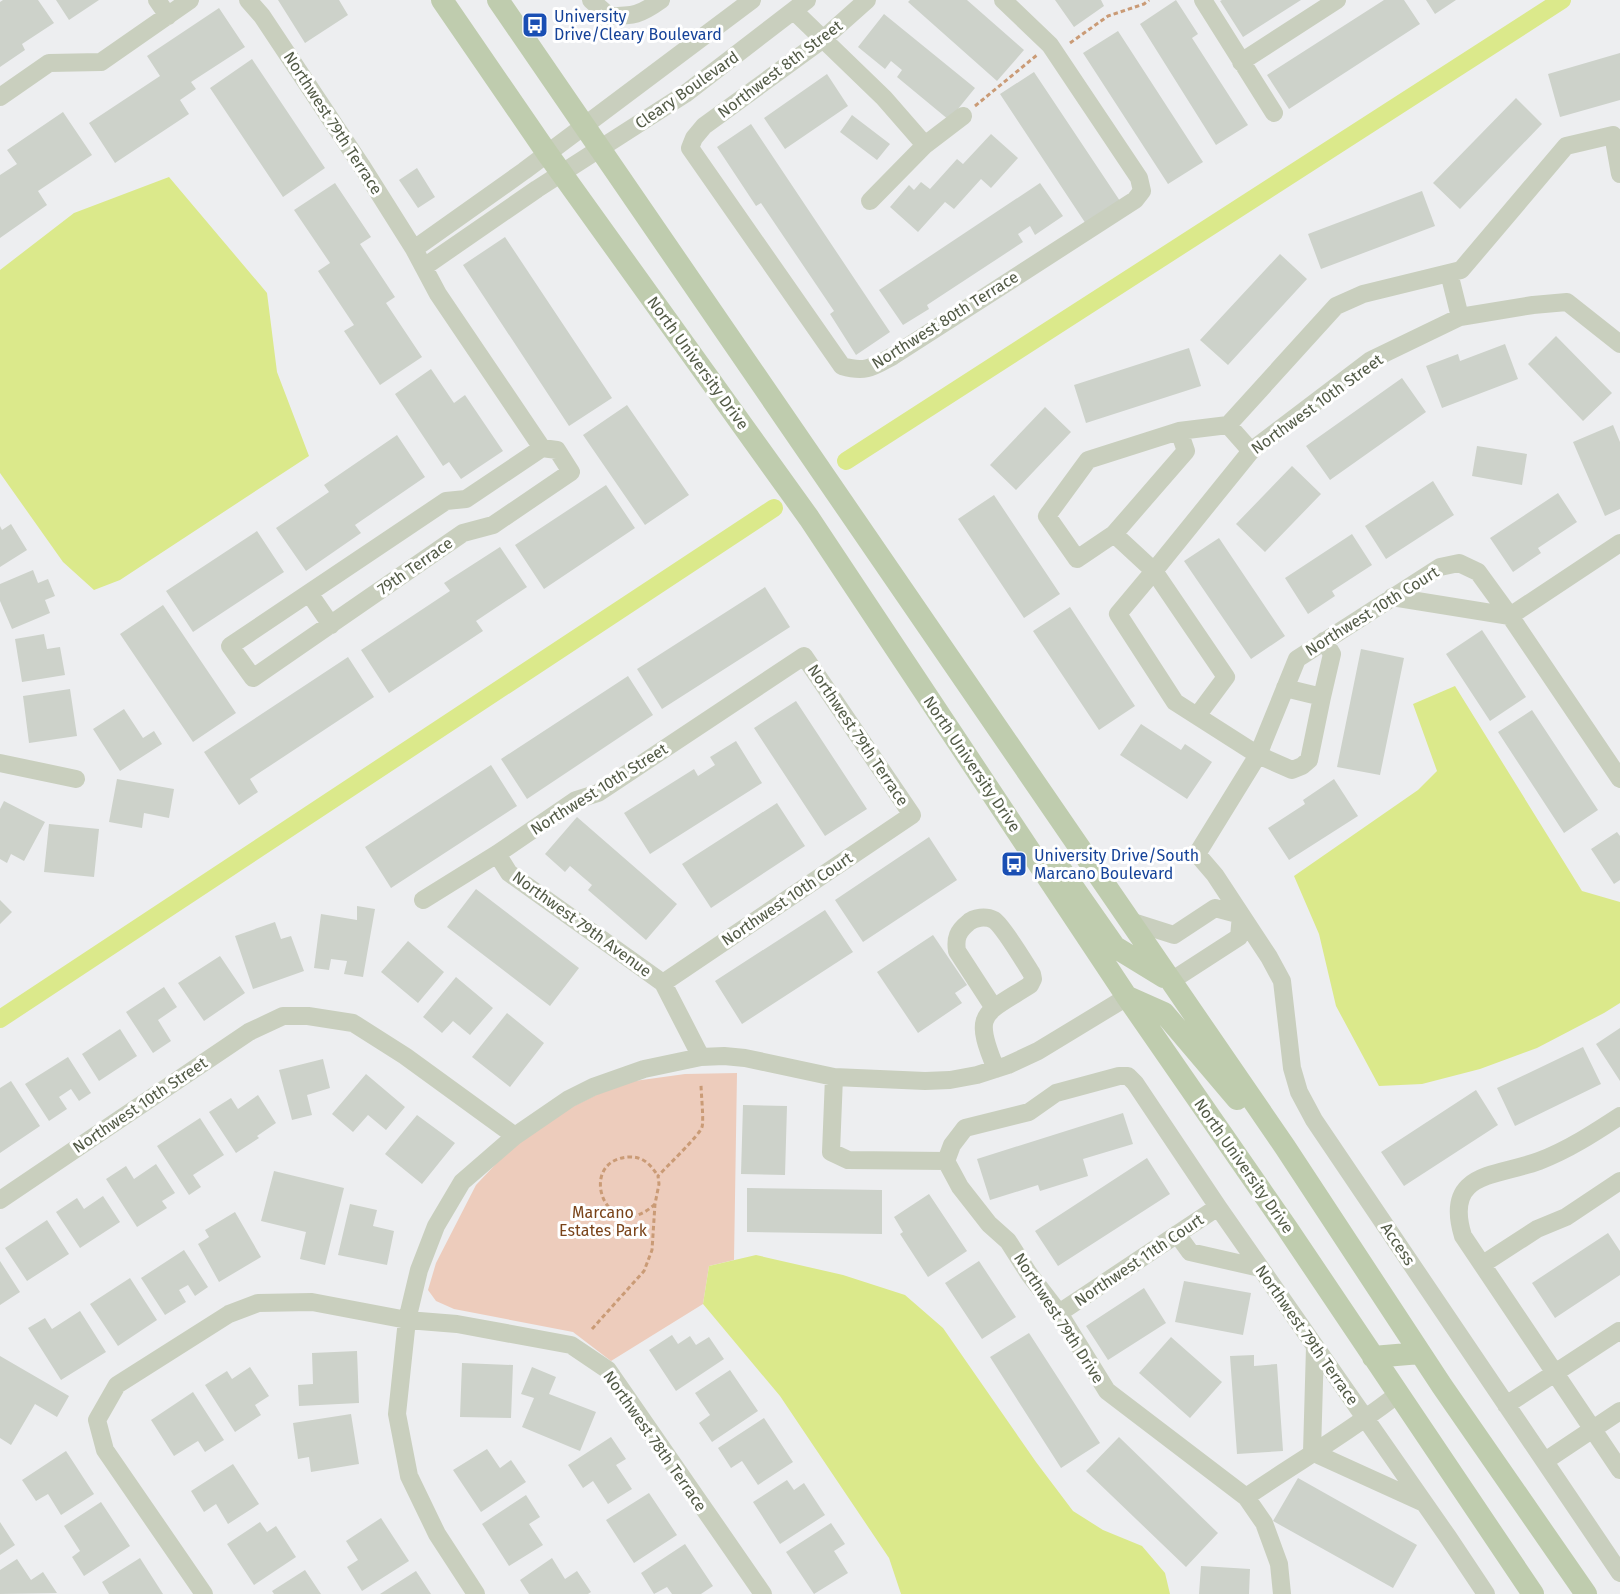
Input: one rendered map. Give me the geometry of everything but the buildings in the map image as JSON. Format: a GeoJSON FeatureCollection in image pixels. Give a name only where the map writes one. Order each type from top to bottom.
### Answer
{"type":"FeatureCollection","features":[{"type":"Feature","properties":{"kind":"main road","name":"North University Drive"},"geometry":{"type":"LineString","coordinates":[[442,0],[547,153],[809,518],[1127,996],[1287,1228],[1533,1594]]}},
{"type":"Feature","properties":{"kind":"main road"},"geometry":{"type":"LineString","coordinates":[[498,0],[1285,1147],[1420,1353],[1586,1594]]}},
{"type":"Feature","properties":{"kind":"main road"},"geometry":{"type":"LineString","coordinates":[[973,765],[985,767],[991,772],[1115,947],[1171,981]]}},
{"type":"Feature","properties":{"kind":"main road"},"geometry":{"type":"LineString","coordinates":[[1127,996],[1164,1013],[1262,1128],[1285,1147]]}},
{"type":"Feature","properties":{"kind":"main road"},"geometry":{"type":"LineString","coordinates":[[1373,1357],[1420,1353]]}},
{"type":"Feature","properties":{"kind":"street"},"geometry":{"type":"LineString","coordinates":[[157,0],[168,16]]}},
{"type":"Feature","properties":{"kind":"street"},"geometry":{"type":"LineString","coordinates":[[0,97],[49,63],[101,62],[190,0]]}},
{"type":"Feature","properties":{"kind":"street","name":"Northwest 79th Terrace"},"geometry":{"type":"LineString","coordinates":[[248,0],[262,16],[357,158],[414,249],[438,294],[542,448]]}},
{"type":"Feature","properties":{"kind":"street"},"geometry":{"type":"LineString","coordinates":[[591,0],[609,16],[631,16],[644,12],[661,0]]}},
{"type":"Feature","properties":{"kind":"street","name":"Cleary Boulevard"},"geometry":{"type":"LineString","coordinates":[[547,153],[752,0]]}},
{"type":"Feature","properties":{"kind":"street","name":"Northwest 8th Street"},"geometry":{"type":"LineString","coordinates":[[694,138],[705,126],[822,40],[867,0]]}},
{"type":"Feature","properties":{"kind":"street"},"geometry":{"type":"LineString","coordinates":[[1003,0],[1053,49]]}},
{"type":"Feature","properties":{"kind":"street"},"geometry":{"type":"LineString","coordinates":[[1203,0],[1274,113]]}},
{"type":"Feature","properties":{"kind":"street"},"geometry":{"type":"LineString","coordinates":[[1241,62],[1337,0]]}},
{"type":"Feature","properties":{"kind":"street"},"geometry":{"type":"LineString","coordinates":[[800,5],[822,40],[884,98],[925,145]]}},
{"type":"Feature","properties":{"kind":"street","name":"Cleary Boulevard"},"geometry":{"type":"LineString","coordinates":[[562,173],[685,94],[800,5]]}},
{"type":"Feature","properties":{"kind":"street","name":"Northwest 80th Terrace"},"geometry":{"type":"LineString","coordinates":[[694,138],[690,148],[842,366],[857,370],[873,367],[1135,200],[1142,191],[1139,178],[1053,49]]}},
{"type":"Feature","properties":{"kind":"street"},"geometry":{"type":"LineString","coordinates":[[870,201],[925,145],[963,116]]}},
{"type":"Feature","properties":{"kind":"street"},"geometry":{"type":"LineString","coordinates":[[1179,431],[1186,451],[1114,534],[1077,559],[1047,516],[1088,460],[1179,431],[1228,425],[1336,306],[1363,294],[1455,271],[1566,146],[1613,135],[1620,174]]}},
{"type":"Feature","properties":{"kind":"street"},"geometry":{"type":"LineString","coordinates":[[414,249],[547,153]]}},
{"type":"Feature","properties":{"kind":"street"},"geometry":{"type":"LineString","coordinates":[[424,267],[562,173]]}},
{"type":"Feature","properties":{"kind":"street"},"geometry":{"type":"LineString","coordinates":[[1455,271],[1461,317]]}},
{"type":"Feature","properties":{"kind":"street","name":"Northwest 10th Street"},"geometry":{"type":"LineString","coordinates":[[1154,571],[1251,451],[1371,360],[1461,317],[1533,305],[1568,302],[1620,344]]}},
{"type":"Feature","properties":{"kind":"street"},"geometry":{"type":"LineString","coordinates":[[1228,425],[1251,451]]}},
{"type":"Feature","properties":{"kind":"street","name":"79th Terrace"},"geometry":{"type":"LineString","coordinates":[[542,448],[557,450],[571,472],[493,525],[463,533],[253,678],[230,646],[446,501],[466,499],[542,448]]}},
{"type":"Feature","properties":{"kind":"street"},"geometry":{"type":"LineString","coordinates":[[466,499],[476,530]]}},
{"type":"Feature","properties":{"kind":"street"},"geometry":{"type":"LineString","coordinates":[[1114,534],[1154,571],[1226,677],[1197,716]]}},
{"type":"Feature","properties":{"kind":"street"},"geometry":{"type":"LineString","coordinates":[[1392,597],[1510,616],[1620,543]]}},
{"type":"Feature","properties":{"kind":"street","name":"Northwest 10th Court"},"geometry":{"type":"LineString","coordinates":[[1197,854],[1258,755],[1297,659],[1440,567],[1459,563],[1478,572],[1620,779]]}},
{"type":"Feature","properties":{"kind":"street"},"geometry":{"type":"LineString","coordinates":[[1154,571],[1118,614],[1175,702],[1258,755],[1292,770],[1309,760],[1332,654],[1324,641]]}},
{"type":"Feature","properties":{"kind":"street"},"geometry":{"type":"LineString","coordinates":[[309,593],[331,625]]}},
{"type":"Feature","properties":{"kind":"street","name":"Northwest 79th Terrace"},"geometry":{"type":"LineString","coordinates":[[804,656],[912,815]]}},
{"type":"Feature","properties":{"kind":"street","name":"Northwest 10th Street"},"geometry":{"type":"LineString","coordinates":[[423,900],[497,854],[576,800],[598,793],[804,656]]}},
{"type":"Feature","properties":{"kind":"street"},"geometry":{"type":"LineString","coordinates":[[1285,688],[1322,697]]}},
{"type":"Feature","properties":{"kind":"street"},"geometry":{"type":"LineString","coordinates":[[0,763],[76,779]]}},
{"type":"Feature","properties":{"kind":"street","name":"Northwest 10th Court"},"geometry":{"type":"LineString","coordinates":[[663,983],[912,815]]}},
{"type":"Feature","properties":{"kind":"street","name":"Northwest 79th Avenue"},"geometry":{"type":"LineString","coordinates":[[497,854],[509,873],[663,983],[701,1057]]}},
{"type":"Feature","properties":{"kind":"street","name":"Access"},"geometry":{"type":"LineString","coordinates":[[1197,854],[1215,875],[1282,981],[1292,1068],[1299,1092],[1314,1120],[1620,1573]]}},
{"type":"Feature","properties":{"kind":"street"},"geometry":{"type":"LineString","coordinates":[[1130,921],[1174,935],[1215,908],[1241,915],[1239,937],[1171,981]]}},
{"type":"Feature","properties":{"kind":"street"},"geometry":{"type":"LineString","coordinates":[[994,1008],[957,951],[955,940],[960,930],[971,920],[984,917],[995,921],[1032,974],[1033,979],[1030,985],[990,1011],[984,1020],[985,1043],[996,1069]]}},
{"type":"Feature","properties":{"kind":"street"},"geometry":{"type":"LineString","coordinates":[[476,1594],[437,1534],[409,1476],[397,1414],[407,1320],[419,1270],[436,1226],[462,1182],[515,1136],[559,1105],[593,1087],[644,1069],[701,1057],[745,1058],[834,1077],[942,1081],[977,1075],[1038,1051],[1127,996]]}},
{"type":"Feature","properties":{"kind":"street","name":"Northwest 10th Street"},"geometry":{"type":"LineString","coordinates":[[0,1200],[249,1032],[283,1016],[308,1016],[352,1023],[405,1056],[515,1136]]}},
{"type":"Feature","properties":{"kind":"street","name":"Northwest 79th Terrace"},"geometry":{"type":"LineString","coordinates":[[946,1161],[952,1145],[965,1128],[1029,1112],[1056,1094],[1119,1076],[1128,1077],[1135,1083],[1486,1594]]}},
{"type":"Feature","properties":{"kind":"street"},"geometry":{"type":"LineString","coordinates":[[834,1077],[831,1152],[848,1160],[946,1161]]}},
{"type":"Feature","properties":{"kind":"street"},"geometry":{"type":"LineString","coordinates":[[1620,1116],[1569,1148],[1538,1161],[1478,1178],[1467,1187],[1458,1204],[1457,1218],[1463,1236],[1620,1470]]}},
{"type":"Feature","properties":{"kind":"street","name":"Northwest 79th Drive"},"geometry":{"type":"LineString","coordinates":[[946,1161],[960,1186],[989,1224],[1008,1241],[1029,1274],[1059,1313],[1107,1391],[1246,1497],[1264,1523],[1279,1564],[1281,1594]]}},
{"type":"Feature","properties":{"kind":"street"},"geometry":{"type":"LineString","coordinates":[[1483,1264],[1537,1229],[1566,1217],[1620,1180]]}},
{"type":"Feature","properties":{"kind":"street","name":"Northwest 11th Court"},"geometry":{"type":"LineString","coordinates":[[1059,1313],[1218,1207]]}},
{"type":"Feature","properties":{"kind":"street"},"geometry":{"type":"LineString","coordinates":[[1177,1234],[1190,1252],[1260,1268]]}},
{"type":"Feature","properties":{"kind":"street"},"geometry":{"type":"LineString","coordinates":[[204,1594],[105,1450],[97,1420],[117,1385],[228,1314],[258,1303],[312,1302],[407,1320]]}},
{"type":"Feature","properties":{"kind":"street","name":"Northwest 78th Terrace"},"geometry":{"type":"LineString","coordinates":[[407,1320],[457,1323],[571,1345],[608,1370],[763,1594]]}},
{"type":"Feature","properties":{"kind":"street"},"geometry":{"type":"LineString","coordinates":[[1506,1405],[1619,1331],[1620,1333]]}},
{"type":"Feature","properties":{"kind":"street"},"geometry":{"type":"LineString","coordinates":[[1312,1452],[1315,1347]]}},
{"type":"Feature","properties":{"kind":"street"},"geometry":{"type":"LineString","coordinates":[[1246,1497],[1312,1452],[1365,1420],[1398,1395]]}},
{"type":"Feature","properties":{"kind":"street"},"geometry":{"type":"LineString","coordinates":[[1545,1461],[1620,1411]]}},
{"type":"Feature","properties":{"kind":"street"},"geometry":{"type":"LineString","coordinates":[[1312,1452],[1424,1502]]}},
{"type":"Feature","properties":{"kind":"path"},"geometry":{"type":"LineString","coordinates":[[963,116],[1053,49],[1108,16],[1144,4],[1149,0]]}},
{"type":"Feature","properties":{"kind":"path"},"geometry":{"type":"LineString","coordinates":[[658,1176],[695,1138],[703,1126],[701,1084]]}},
{"type":"Feature","properties":{"kind":"path"},"geometry":{"type":"LineString","coordinates":[[592,1329],[644,1271],[652,1250],[655,1204],[659,1184],[658,1176],[647,1162],[632,1156],[613,1162],[606,1168],[600,1182],[600,1196],[608,1208],[620,1215],[633,1215],[655,1204]]}},
{"type":"Feature","properties":{"kind":"green space","name":"Marcano Estates Park"},"geometry":{"type":"Polygon","coordinates":[[[737,1073],[734,1260],[709,1266],[703,1304],[611,1361],[573,1332],[454,1309],[436,1301],[428,1290],[436,1263],[476,1185],[530,1128],[620,1083],[685,1074],[737,1073]]]}},
{"type":"Feature","properties":{"kind":"shaded area"},"geometry":{"type":"Polygon","coordinates":[[[169,177],[267,293],[277,372],[309,456],[120,580],[94,590],[63,562],[0,473],[0,270],[74,213],[169,177]]]}},
{"type":"Feature","properties":{"kind":"shaded area"},"geometry":{"type":"Polygon","coordinates":[[[1455,686],[1582,891],[1620,902],[1620,1003],[1537,1048],[1480,1069],[1422,1084],[1379,1086],[1336,1006],[1319,934],[1294,876],[1418,790],[1437,771],[1413,704],[1455,686]]]}},
{"type":"Feature","properties":{"kind":"shaded area"},"geometry":{"type":"Polygon","coordinates":[[[756,1255],[843,1275],[905,1295],[943,1328],[1073,1511],[1103,1530],[1142,1546],[1165,1573],[1170,1594],[901,1594],[889,1558],[780,1396],[703,1304],[709,1266],[756,1255]]]}},
{"type":"Feature","properties":{"kind":"waterway"},"geometry":{"type":"LineString","coordinates":[[846,461],[1562,0]]}},
{"type":"Feature","properties":{"kind":"waterway"},"geometry":{"type":"LineString","coordinates":[[0,1019],[774,508]]}},
{"type":"Feature","properties":{"kind":"place","name":"University Drive/Cleary Boulevard"},"geometry":{"type":"Point","coordinates":[535,25]}},
{"type":"Feature","properties":{"kind":"place","name":"University Drive/South Marcano Boulevard"},"geometry":{"type":"Point","coordinates":[1014,864]}}]}
